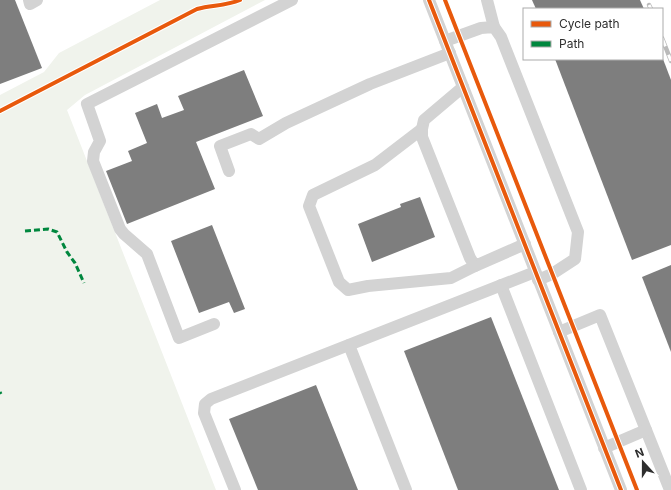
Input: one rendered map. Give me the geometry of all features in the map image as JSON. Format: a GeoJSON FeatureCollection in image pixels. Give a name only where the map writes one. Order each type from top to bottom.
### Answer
{"type":"FeatureCollection","features":[{"type":"Feature","properties":{"kind":"street"},"geometry":{"type":"LineString","coordinates":[[29,0],[30,4],[37,0]]}},
{"type":"Feature","properties":{"kind":"street"},"geometry":{"type":"LineString","coordinates":[[214,324],[180,338],[147,254],[120,229],[93,161],[94,152],[100,141],[87,104],[292,0]]}},
{"type":"Feature","properties":{"kind":"street"},"geometry":{"type":"LineString","coordinates":[[429,0],[621,490]]}},
{"type":"Feature","properties":{"kind":"street"},"geometry":{"type":"LineString","coordinates":[[235,490],[204,413],[205,404],[211,400],[501,285],[537,276],[552,274],[575,259],[578,232],[501,37],[494,27],[488,0]]}},
{"type":"Feature","properties":{"kind":"street"},"geometry":{"type":"LineString","coordinates":[[445,41],[481,28],[494,27]]}},
{"type":"Feature","properties":{"kind":"street"},"geometry":{"type":"LineString","coordinates":[[229,171],[220,146],[251,134],[259,139],[286,123],[370,84],[450,53]]}},
{"type":"Feature","properties":{"kind":"street"},"geometry":{"type":"LineString","coordinates":[[463,87],[424,120],[422,137],[470,258],[475,266]]}},
{"type":"Feature","properties":{"kind":"street"},"geometry":{"type":"LineString","coordinates":[[422,129],[375,165],[313,195],[309,206],[339,282],[348,290],[368,286],[451,278],[525,244]]}},
{"type":"Feature","properties":{"kind":"street"},"geometry":{"type":"LineString","coordinates":[[501,285],[581,490]]}},
{"type":"Feature","properties":{"kind":"street"},"geometry":{"type":"LineString","coordinates":[[559,332],[600,315],[670,490]]}},
{"type":"Feature","properties":{"kind":"street"},"geometry":{"type":"LineString","coordinates":[[349,345],[406,490]]}},
{"type":"Feature","properties":{"kind":"street"},"geometry":{"type":"LineString","coordinates":[[604,448],[646,430]]}},
{"type":"Feature","properties":{"kind":"shaded area"},"geometry":{"type":"Polygon","coordinates":[[[160,0],[265,0],[85,95],[67,110],[216,490],[0,490],[0,95],[44,72],[59,53],[160,0]]]}},
{"type":"Feature","properties":{"kind":"building"},"geometry":{"type":"Polygon","coordinates":[[[0,0],[15,0],[42,68],[0,84],[0,0]]]}},
{"type":"Feature","properties":{"kind":"building"},"geometry":{"type":"Polygon","coordinates":[[[532,0],[640,0],[644,8],[536,8],[532,0]]]}},
{"type":"Feature","properties":{"kind":"building"},"geometry":{"type":"Polygon","coordinates":[[[663,59],[671,80],[671,245],[632,260],[555,60],[663,59]]]}},
{"type":"Feature","properties":{"kind":"building"},"geometry":{"type":"Polygon","coordinates":[[[244,70],[263,116],[196,142],[215,189],[127,224],[106,171],[132,161],[128,151],[147,143],[135,113],[157,104],[162,118],[184,110],[178,96],[244,70]]]}},
{"type":"Feature","properties":{"kind":"building"},"geometry":{"type":"Polygon","coordinates":[[[420,197],[435,237],[372,262],[358,224],[401,207],[400,204],[420,197]]]}},
{"type":"Feature","properties":{"kind":"building"},"geometry":{"type":"Polygon","coordinates":[[[212,225],[245,309],[234,313],[229,302],[199,313],[171,241],[212,225]]]}},
{"type":"Feature","properties":{"kind":"building"},"geometry":{"type":"Polygon","coordinates":[[[671,265],[671,352],[642,277],[671,265]]]}},
{"type":"Feature","properties":{"kind":"building"},"geometry":{"type":"Polygon","coordinates":[[[491,317],[559,490],[458,490],[404,351],[491,317]]]}},
{"type":"Feature","properties":{"kind":"building"},"geometry":{"type":"Polygon","coordinates":[[[316,385],[358,490],[258,490],[229,419],[316,385]]]}},
{"type":"Feature","properties":{"kind":"railway"},"geometry":{"type":"LineString","coordinates":[[663,41],[671,61]]}},
{"type":"Feature","properties":{"kind":"marked path"},"geometry":{"type":"LineString","coordinates":[[25,231],[48,229],[57,232],[67,252],[75,263],[84,283]]}},
{"type":"Feature","properties":{"kind":"cycle path"},"geometry":{"type":"LineString","coordinates":[[0,111],[197,9],[240,0]]}},
{"type":"Feature","properties":{"kind":"cycle path"},"geometry":{"type":"LineString","coordinates":[[429,0],[621,490]]}},
{"type":"Feature","properties":{"kind":"cycle path"},"geometry":{"type":"LineString","coordinates":[[445,0],[637,490]]}}]}
